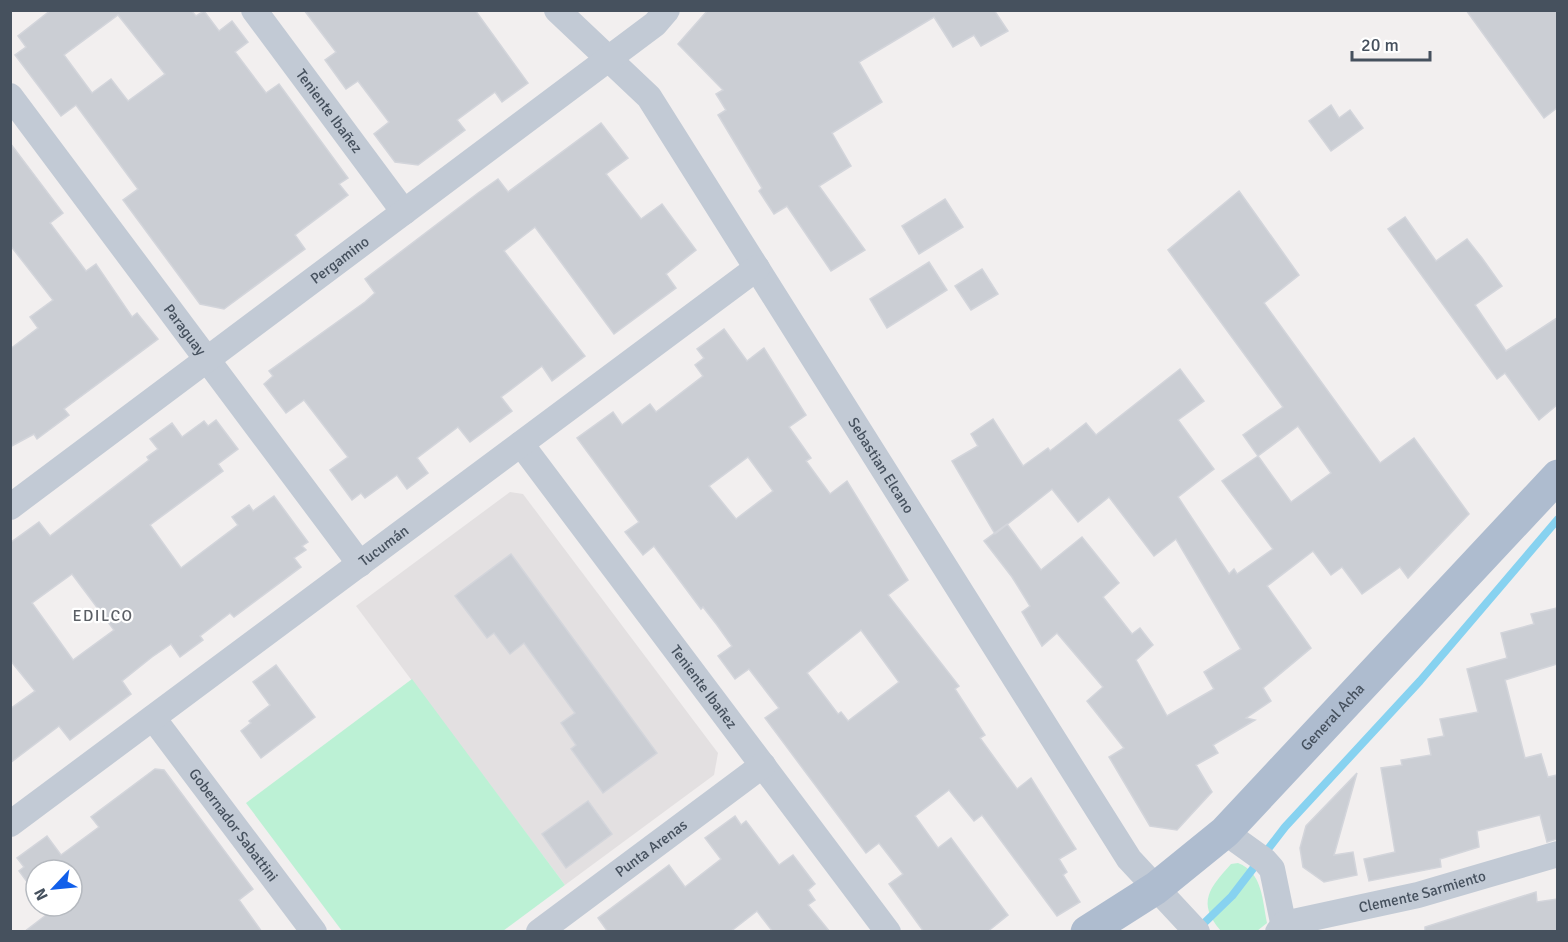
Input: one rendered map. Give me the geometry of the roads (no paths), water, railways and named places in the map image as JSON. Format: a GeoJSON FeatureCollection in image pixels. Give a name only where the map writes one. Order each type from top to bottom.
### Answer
{"type":"FeatureCollection","features":[{"type":"Feature","properties":{"kind":"main road","name":"General Acha"},"geometry":{"type":"LineString","coordinates":[[1087,932],[1156,888],[1225,832],[1557,476]]}},
{"type":"Feature","properties":{"kind":"street","name":"Teniente Ibañez"},"geometry":{"type":"LineString","coordinates":[[254,10],[404,212]]}},
{"type":"Feature","properties":{"kind":"street","name":"Sebastian Elcano"},"geometry":{"type":"LineString","coordinates":[[557,10],[650,97],[1111,832],[1129,859],[1197,932]]}},
{"type":"Feature","properties":{"kind":"street","name":"Pergamino"},"geometry":{"type":"LineString","coordinates":[[10,507],[655,24],[667,10]]}},
{"type":"Feature","properties":{"kind":"street","name":"Paraguay"},"geometry":{"type":"LineString","coordinates":[[10,96],[360,564]]}},
{"type":"Feature","properties":{"kind":"street","name":"Tucumán"},"geometry":{"type":"LineString","coordinates":[[10,824],[757,268]]}},
{"type":"Feature","properties":{"kind":"street","name":"Teniente Ibañez"},"geometry":{"type":"LineString","coordinates":[[521,444],[888,932]]}},
{"type":"Feature","properties":{"kind":"street","name":"Gobernador Sabattini"},"geometry":{"type":"LineString","coordinates":[[153,718],[314,932]]}},
{"type":"Feature","properties":{"kind":"street","name":"Punta Arenas"},"geometry":{"type":"LineString","coordinates":[[539,932],[763,765]]}},
{"type":"Feature","properties":{"kind":"street"},"geometry":{"type":"LineString","coordinates":[[1225,832],[1270,865],[1282,929]]}},
{"type":"Feature","properties":{"kind":"street","name":"Clemente Sarmiento"},"geometry":{"type":"LineString","coordinates":[[1282,929],[1418,895],[1557,854]]}},
{"type":"Feature","properties":{"kind":"waterway"},"geometry":{"type":"LineString","coordinates":[[1199,928],[1232,896],[1285,827],[1420,681],[1558,519]]}},
{"type":"Feature","properties":{"kind":"district","name":"EDILCO"},"geometry":{"type":"Point","coordinates":[103,615]}}]}
